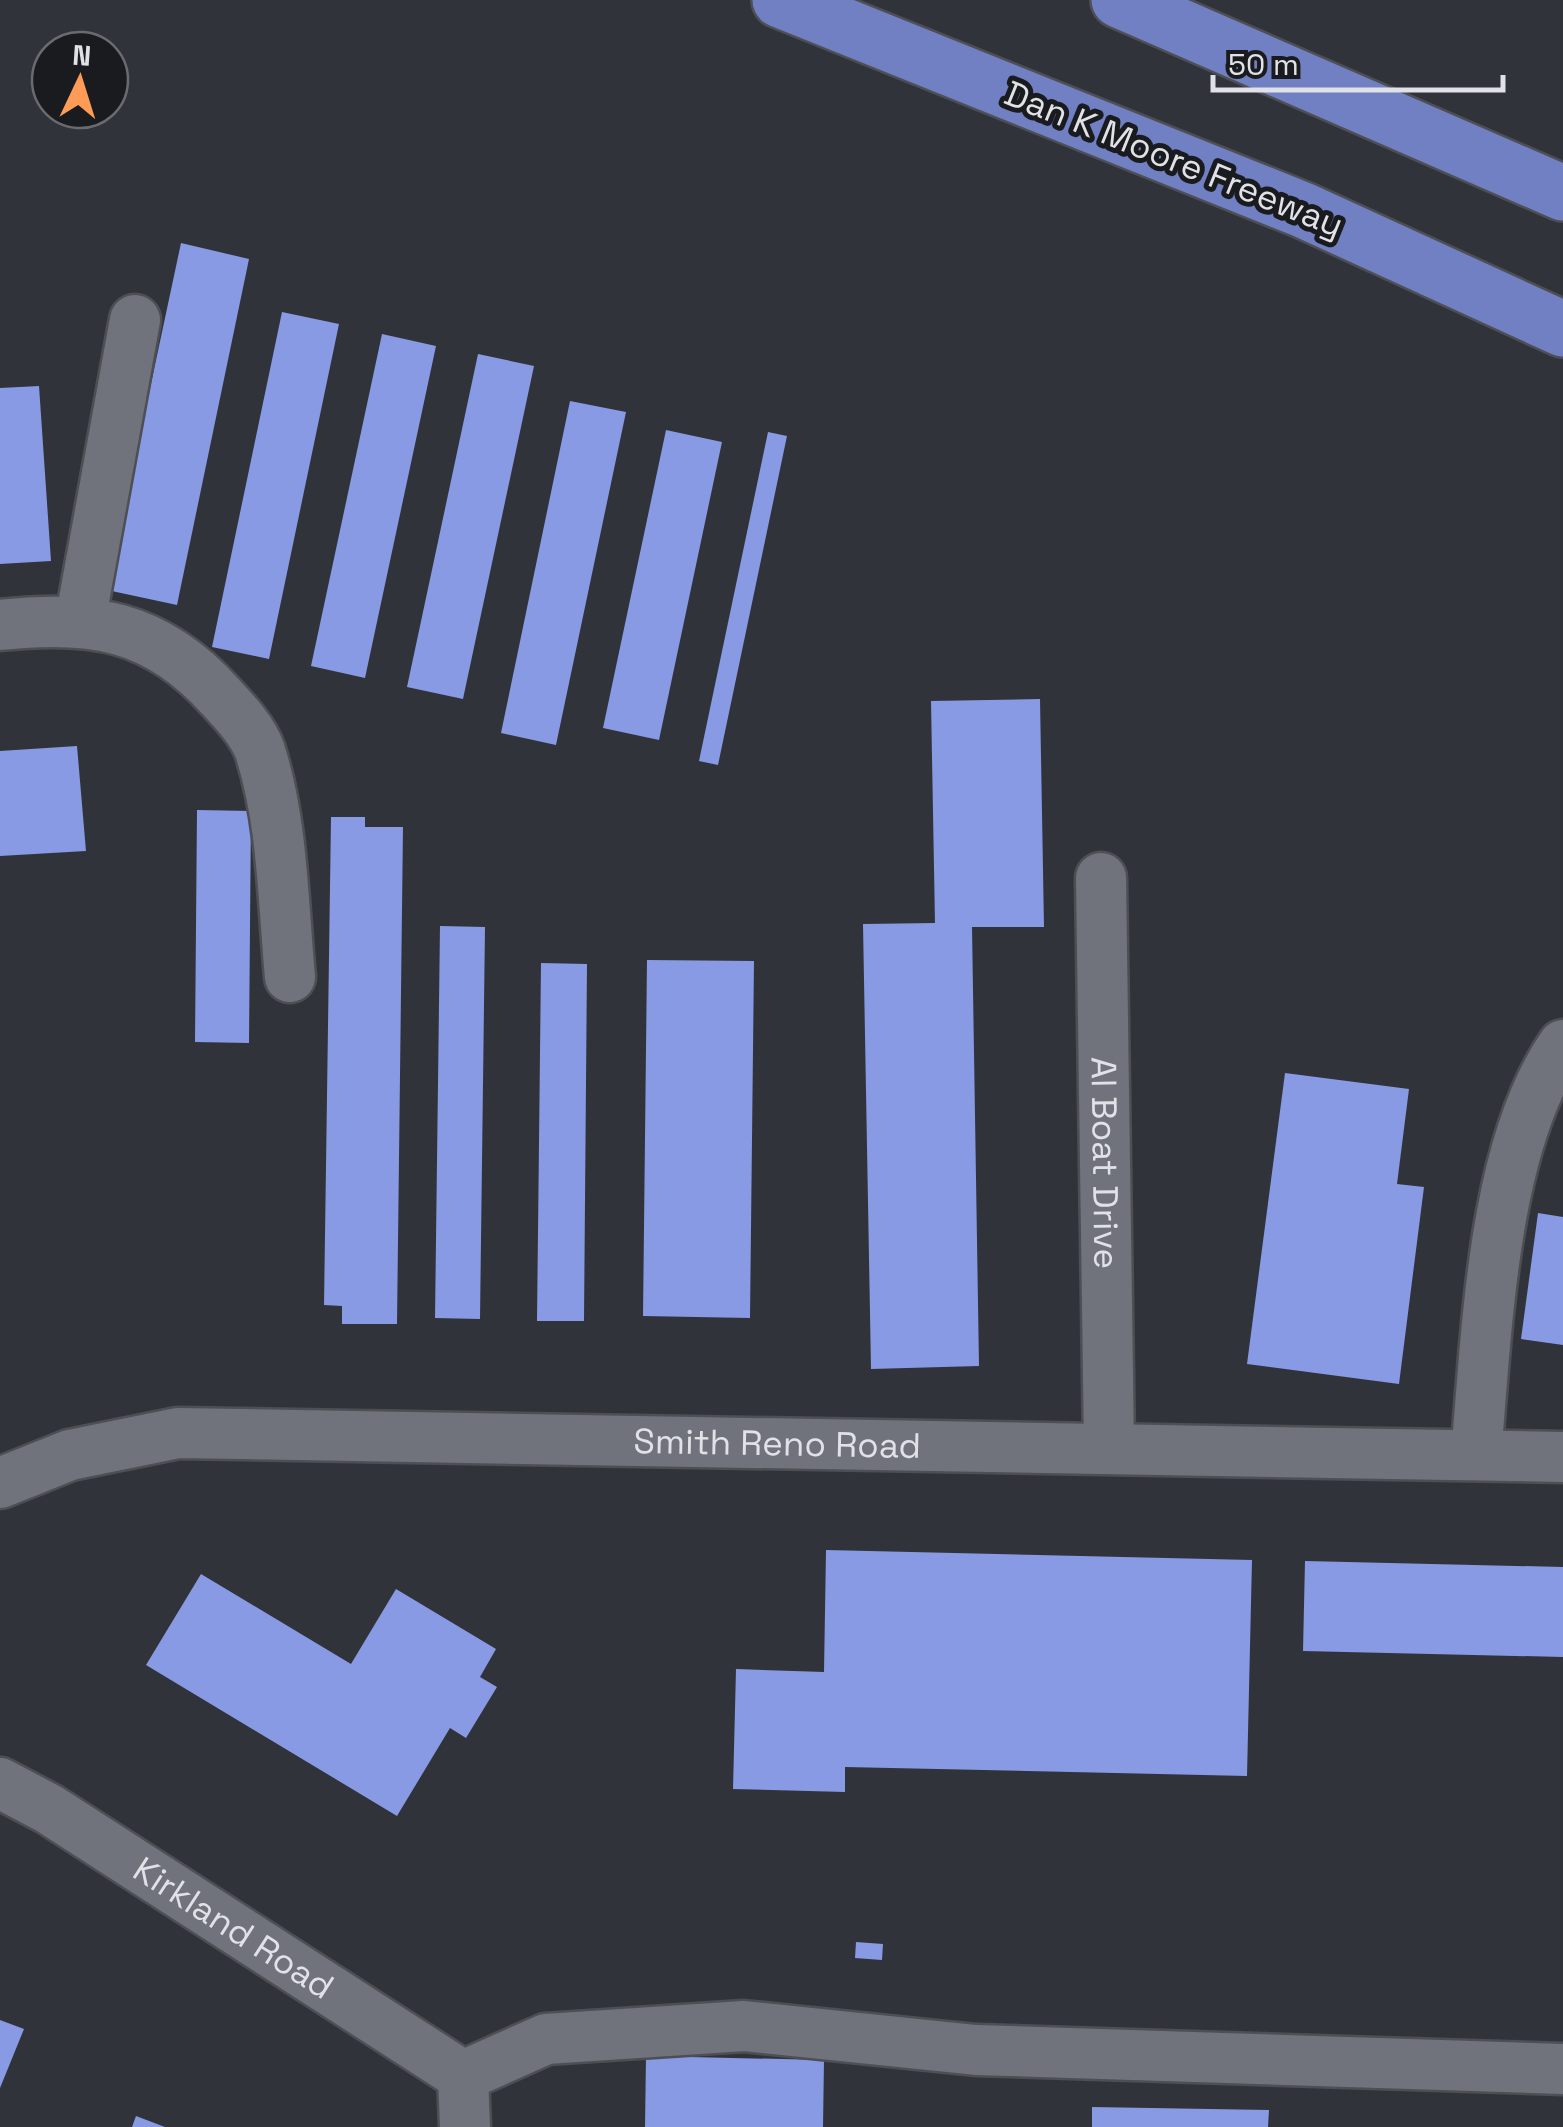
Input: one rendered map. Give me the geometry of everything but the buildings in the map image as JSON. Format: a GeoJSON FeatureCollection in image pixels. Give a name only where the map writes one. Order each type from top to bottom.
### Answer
{"type":"FeatureCollection","features":[{"type":"Feature","properties":{"kind":"highway","name":"Dan K Moore Freeway"},"geometry":{"type":"LineString","coordinates":[[780,0],[1303,210],[1563,328]]}},
{"type":"Feature","properties":{"kind":"highway"},"geometry":{"type":"LineString","coordinates":[[1119,0],[1563,193]]}},
{"type":"Feature","properties":{"kind":"street"},"geometry":{"type":"LineString","coordinates":[[80,622],[135,320]]}},
{"type":"Feature","properties":{"kind":"street"},"geometry":{"type":"LineString","coordinates":[[0,625],[60,619],[157,642],[190,664],[258,746],[273,804],[290,977]]}},
{"type":"Feature","properties":{"kind":"street","name":"Al Boat Drive"},"geometry":{"type":"LineString","coordinates":[[1101,878],[1108,1447]]}},
{"type":"Feature","properties":{"kind":"street"},"geometry":{"type":"LineString","coordinates":[[1476,1455],[1507,1181],[1547,1069],[1563,1046]]}},
{"type":"Feature","properties":{"kind":"street","name":"Smith Reno Road"},"geometry":{"type":"LineString","coordinates":[[0,1484],[70,1455],[178,1433],[1563,1457]]}},
{"type":"Feature","properties":{"kind":"street","name":"Kirkland Road"},"geometry":{"type":"LineString","coordinates":[[0,1783],[48,1809],[463,2076]]}},
{"type":"Feature","properties":{"kind":"street"},"geometry":{"type":"LineString","coordinates":[[465,2127],[463,2076],[546,2039],[744,2026],[976,2050],[1563,2068]]}}]}
